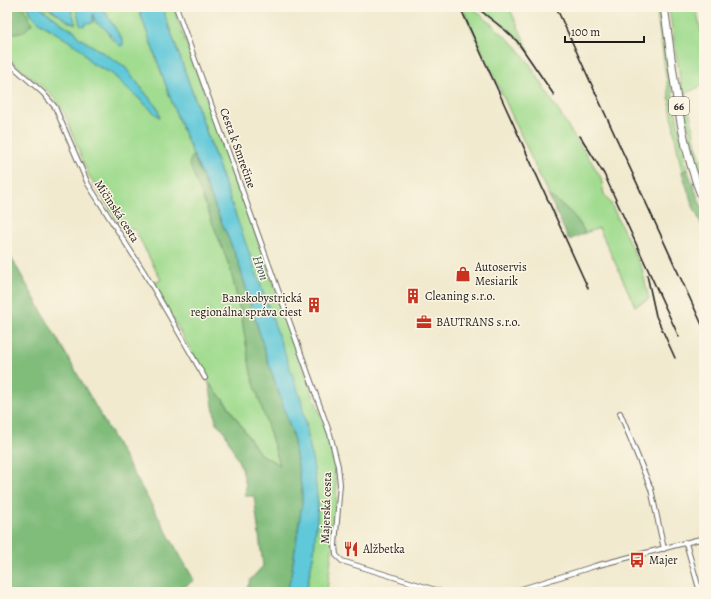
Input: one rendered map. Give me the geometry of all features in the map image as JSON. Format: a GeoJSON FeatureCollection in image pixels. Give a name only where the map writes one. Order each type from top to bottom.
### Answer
{"type":"FeatureCollection","features":[{"type":"Feature","properties":{"kind":"main road","name":"66"},"geometry":{"type":"LineString","coordinates":[[664,7],[685,138],[692,167],[704,202]]}},
{"type":"Feature","properties":{"kind":"street","name":"Cesta k Smrečine"},"geometry":{"type":"LineString","coordinates":[[176,7],[281,297]]}},
{"type":"Feature","properties":{"kind":"street","name":"Mičinská cesta"},"geometry":{"type":"LineString","coordinates":[[7,61],[43,93],[55,107],[88,184],[148,279],[205,378]]}},
{"type":"Feature","properties":{"kind":"street","name":"Majerská cesta"},"geometry":{"type":"LineString","coordinates":[[281,297],[322,408],[336,459],[340,484],[335,545],[336,555],[342,561],[442,592]]}},
{"type":"Feature","properties":{"kind":"street"},"geometry":{"type":"LineString","coordinates":[[620,413],[651,489],[664,549]]}},
{"type":"Feature","properties":{"kind":"street"},"geometry":{"type":"LineString","coordinates":[[512,592],[595,566],[704,538]]}},
{"type":"Feature","properties":{"kind":"street"},"geometry":{"type":"LineString","coordinates":[[686,543],[700,592]]}},
{"type":"Feature","properties":{"kind":"green space"},"geometry":{"type":"Polygon","coordinates":[[[7,7],[28,7],[31,14],[39,22],[81,49],[91,63],[111,73],[159,117],[158,109],[124,66],[78,37],[75,31],[68,28],[40,7],[54,11],[66,20],[75,24],[70,7],[76,7],[86,23],[93,20],[92,13],[104,26],[112,40],[123,41],[102,7],[138,7],[175,111],[193,155],[190,163],[230,268],[264,412],[280,465],[260,454],[226,403],[209,383],[153,284],[161,280],[135,230],[120,225],[88,174],[64,112],[49,92],[15,64],[7,55],[7,7]]]}},
{"type":"Feature","properties":{"kind":"green space"},"geometry":{"type":"Polygon","coordinates":[[[8,7],[23,7],[32,24],[22,33],[11,33],[7,23],[8,7]]]}},
{"type":"Feature","properties":{"kind":"green space"},"geometry":{"type":"Polygon","coordinates":[[[162,7],[173,7],[328,436],[336,479],[336,511],[327,592],[306,592],[314,552],[318,504],[306,422],[212,147],[162,7]]]}},
{"type":"Feature","properties":{"kind":"green space"},"geometry":{"type":"Polygon","coordinates":[[[462,7],[472,7],[516,46],[529,63],[601,178],[604,194],[610,202],[642,269],[649,299],[635,306],[599,228],[585,233],[578,221],[570,212],[549,196],[462,7]]]}},
{"type":"Feature","properties":{"kind":"green space"},"geometry":{"type":"Polygon","coordinates":[[[479,7],[509,7],[530,53],[512,32],[479,7]]]}},
{"type":"Feature","properties":{"kind":"green space"},"geometry":{"type":"Polygon","coordinates":[[[656,7],[659,7],[675,108],[687,169],[682,172],[675,137],[656,7]]]}},
{"type":"Feature","properties":{"kind":"green space"},"geometry":{"type":"Polygon","coordinates":[[[672,7],[696,7],[704,47],[704,85],[686,93],[696,145],[704,167],[698,169],[688,127],[669,10],[672,11],[672,7]]]}},
{"type":"Feature","properties":{"kind":"green space"},"geometry":{"type":"Polygon","coordinates":[[[193,155],[238,261],[266,355],[293,436],[302,491],[302,504],[291,576],[287,592],[245,592],[251,579],[263,566],[254,496],[245,496],[246,486],[242,469],[223,429],[216,423],[209,383],[226,403],[260,454],[280,465],[251,374],[241,314],[230,268],[189,163],[193,155]]]}},
{"type":"Feature","properties":{"kind":"green space"},"geometry":{"type":"Polygon","coordinates":[[[687,169],[704,213],[704,230],[692,204],[682,172],[687,169]]]}},
{"type":"Feature","properties":{"kind":"green space"},"geometry":{"type":"Polygon","coordinates":[[[549,196],[570,212],[578,221],[585,233],[569,240],[549,196]]]}},
{"type":"Feature","properties":{"kind":"green space"},"geometry":{"type":"Polygon","coordinates":[[[7,250],[194,580],[177,592],[7,592],[7,250]]]}},
{"type":"Feature","properties":{"kind":"water"},"geometry":{"type":"Polygon","coordinates":[[[28,7],[40,7],[68,28],[75,31],[78,37],[124,66],[158,109],[160,118],[111,73],[91,63],[81,49],[39,22],[31,14],[28,7]]]}},
{"type":"Feature","properties":{"kind":"water"},"geometry":{"type":"Polygon","coordinates":[[[48,7],[70,7],[76,24],[69,22],[48,7]]]}},
{"type":"Feature","properties":{"kind":"water"},"geometry":{"type":"Polygon","coordinates":[[[76,7],[102,7],[123,41],[123,45],[120,46],[106,30],[96,23],[93,14],[93,23],[86,23],[84,26],[80,25],[76,7]]]}},
{"type":"Feature","properties":{"kind":"water"},"geometry":{"type":"Polygon","coordinates":[[[138,7],[162,7],[301,399],[314,469],[318,504],[314,552],[306,592],[287,592],[291,576],[302,504],[302,491],[293,436],[266,355],[238,261],[175,111],[138,7]]]}},
{"type":"Feature","properties":{"kind":"railway"},"geometry":{"type":"LineString","coordinates":[[460,7],[588,288]]}},
{"type":"Feature","properties":{"kind":"railway"},"geometry":{"type":"LineString","coordinates":[[476,7],[517,41],[554,95]]}},
{"type":"Feature","properties":{"kind":"railway"},"geometry":{"type":"LineString","coordinates":[[556,7],[704,329]]}},
{"type":"Feature","properties":{"kind":"railway"},"geometry":{"type":"LineString","coordinates":[[580,136],[604,174],[679,337]]}},
{"type":"Feature","properties":{"kind":"railway"},"geometry":{"type":"LineString","coordinates":[[647,275],[656,316],[675,358]]}},
{"type":"Feature","properties":{"kind":"place","name":"Autoservis Mesiarik"},"geometry":{"type":"Point","coordinates":[463,274]}},
{"type":"Feature","properties":{"kind":"place","name":"Cleaning s.r.o."},"geometry":{"type":"Point","coordinates":[413,296]}},
{"type":"Feature","properties":{"kind":"place","name":"Banskobystrická regionálna správa ciest"},"geometry":{"type":"Point","coordinates":[314,305]}},
{"type":"Feature","properties":{"kind":"place","name":"BAUTRANS s.r.o."},"geometry":{"type":"Point","coordinates":[424,322]}},
{"type":"Feature","properties":{"kind":"place","name":"Alžbetka"},"geometry":{"type":"Point","coordinates":[351,549]}},
{"type":"Feature","properties":{"kind":"place","name":"Majer"},"geometry":{"type":"Point","coordinates":[637,560]}},
{"type":"Feature","properties":{"kind":"water label","name":"Hron"},"geometry":{"type":"Point","coordinates":[261,268]}}]}
